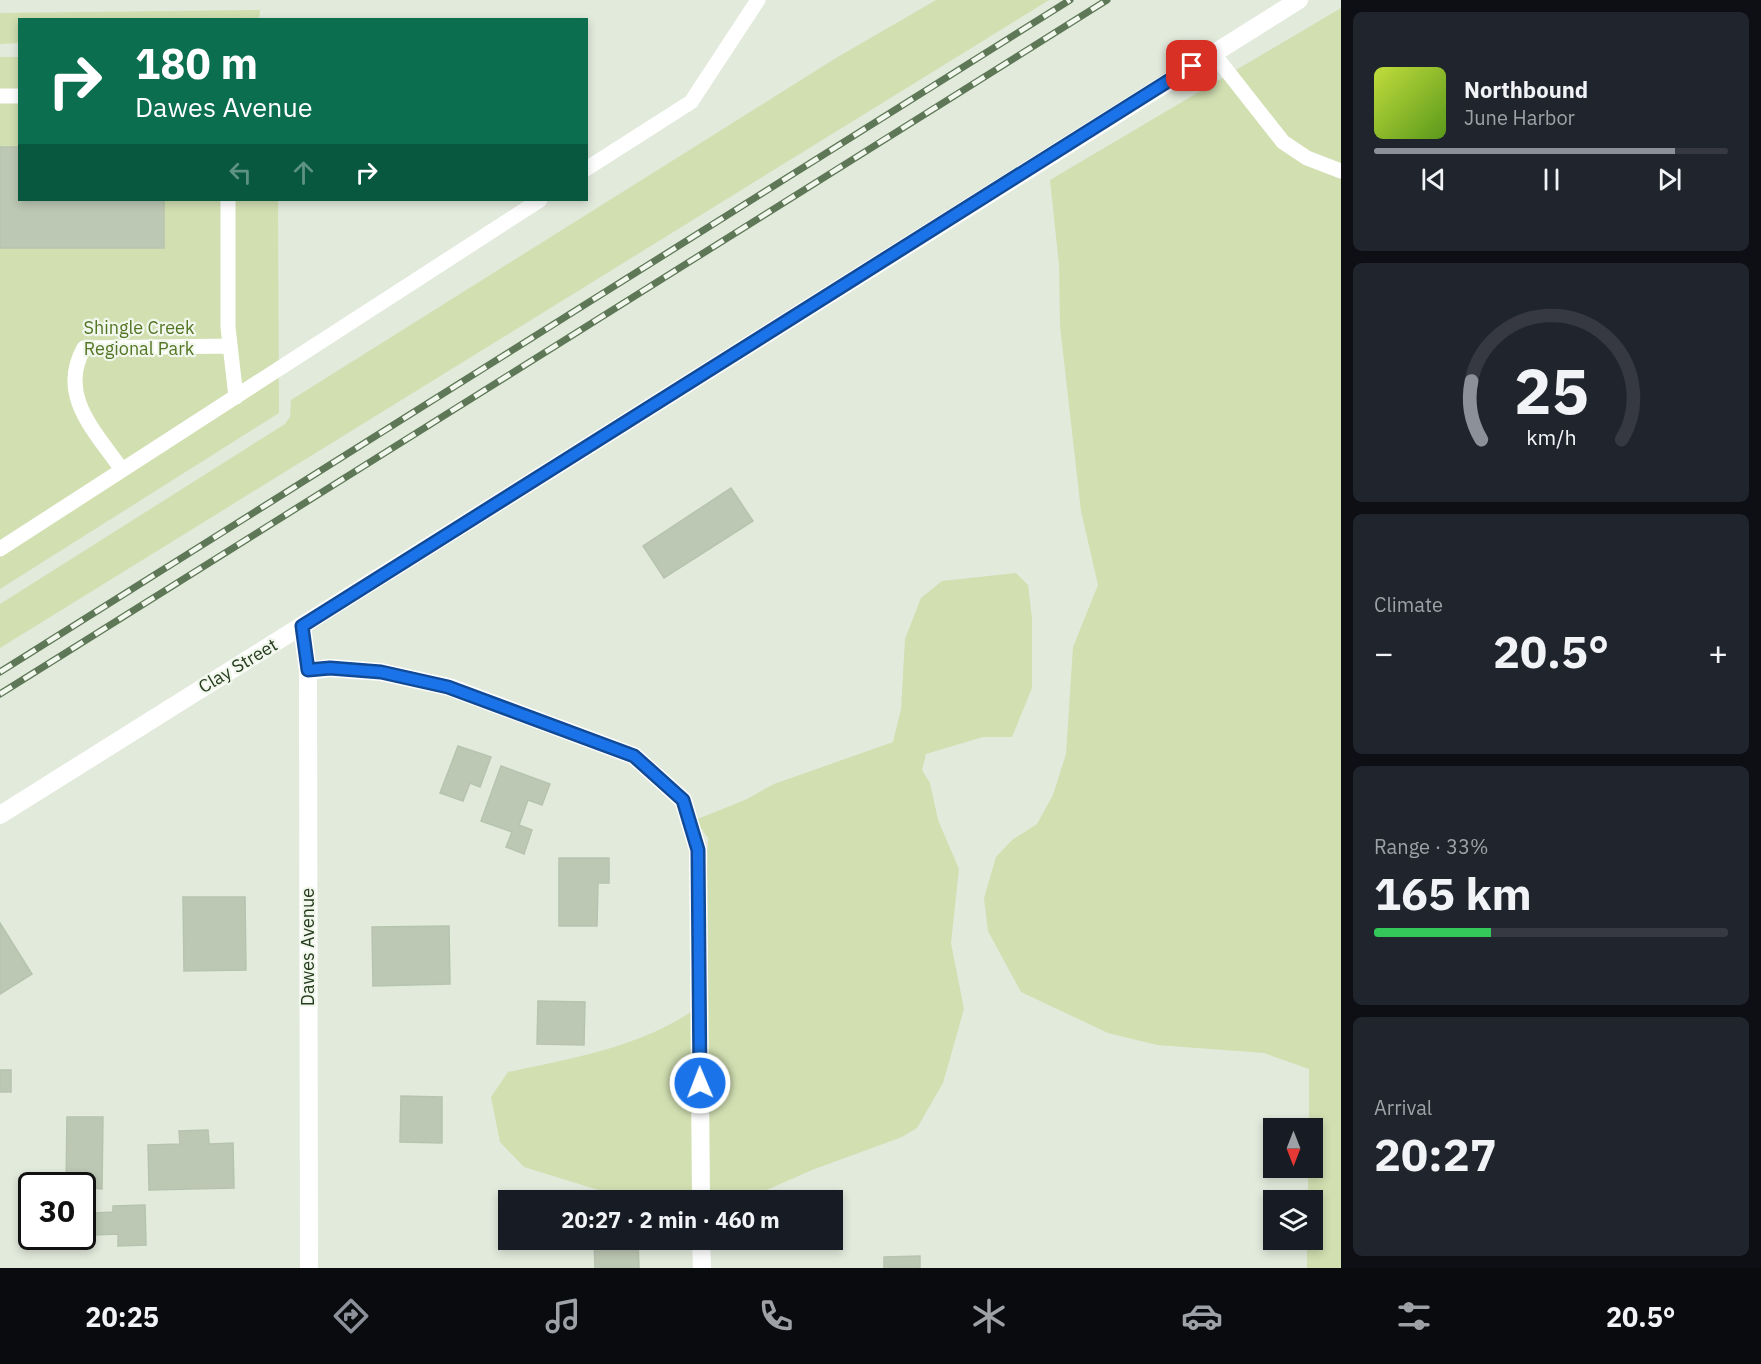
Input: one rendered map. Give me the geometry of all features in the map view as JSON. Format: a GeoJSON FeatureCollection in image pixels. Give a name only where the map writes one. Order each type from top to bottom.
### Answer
{"type":"FeatureCollection","features":[{"type":"Feature","properties":{"kind":"street","name":"Clay Street"},"geometry":{"type":"LineString","coordinates":[[0,815],[1299,0]]}},
{"type":"Feature","properties":{"kind":"street","name":"Dawes Avenue"},"geometry":{"type":"LineString","coordinates":[[302,626],[308,670],[309,1268]]}},
{"type":"Feature","properties":{"kind":"street"},"geometry":{"type":"LineString","coordinates":[[308,670],[330,668],[381,672],[448,687],[634,756],[683,800],[698,850],[701,1190]]}},
{"type":"Feature","properties":{"kind":"street"},"geometry":{"type":"LineString","coordinates":[[701,1250],[702,1268]]}},
{"type":"Feature","properties":{"kind":"lane"},"geometry":{"type":"LineString","coordinates":[[588,168],[691,102],[758,0]]}},
{"type":"Feature","properties":{"kind":"lane"},"geometry":{"type":"LineString","coordinates":[[1213,54],[1283,142],[1307,158],[1341,171]]}},
{"type":"Feature","properties":{"kind":"lane"},"geometry":{"type":"LineString","coordinates":[[0,96],[18,96]]}},
{"type":"Feature","properties":{"kind":"lane"},"geometry":{"type":"LineString","coordinates":[[228,201],[230,346],[236,397]]}},
{"type":"Feature","properties":{"kind":"lane"},"geometry":{"type":"LineString","coordinates":[[0,549],[538,201]]}},
{"type":"Feature","properties":{"kind":"lane"},"geometry":{"type":"LineString","coordinates":[[122,471],[87,419],[74,394],[75,364],[84,348],[230,346]]}},
{"type":"Feature","properties":{"kind":"green space"},"geometry":{"type":"Polygon","coordinates":[[[936,0],[1049,0],[0,648],[0,604],[285,424],[290,417],[291,400],[836,58],[936,0]]]}},
{"type":"Feature","properties":{"kind":"green space"},"geometry":{"type":"Polygon","coordinates":[[[1341,8],[1341,1268],[1307,1268],[1307,1250],[1323,1250],[1323,1190],[1308,1190],[1308,1178],[1323,1178],[1323,1118],[1309,1118],[1309,1069],[1264,1053],[1157,1045],[1108,1033],[1021,992],[988,931],[984,898],[996,857],[1012,840],[1037,824],[1053,795],[1066,754],[1073,647],[1098,585],[1081,511],[1060,326],[1059,265],[1050,180],[1341,8]]]}},
{"type":"Feature","properties":{"kind":"green space"},"geometry":{"type":"Polygon","coordinates":[[[260,10],[259,18],[18,18],[18,43],[0,44],[0,13],[260,10]]]}},
{"type":"Feature","properties":{"kind":"green space","name":"Shingle Creek Regional Park"},"geometry":{"type":"Polygon","coordinates":[[[0,57],[18,57],[18,201],[278,201],[279,413],[0,589],[0,57]]]}},
{"type":"Feature","properties":{"kind":"green space"},"geometry":{"type":"Polygon","coordinates":[[[1016,573],[1028,585],[1032,618],[1032,688],[1012,737],[983,737],[926,754],[922,770],[930,783],[938,820],[959,869],[951,943],[964,1009],[943,1083],[917,1128],[902,1137],[812,1170],[767,1190],[599,1190],[524,1167],[500,1142],[491,1097],[508,1072],[584,1055],[634,1040],[681,1018],[702,1004],[708,838],[695,820],[745,800],[774,784],[893,742],[901,709],[905,639],[921,598],[942,581],[1016,573]]]}},
{"type":"Feature","properties":{"kind":"building"},"geometry":{"type":"Polygon","coordinates":[[[0,147],[18,147],[18,201],[164,201],[164,248],[0,248],[0,147]]]}},
{"type":"Feature","properties":{"kind":"building"},"geometry":{"type":"Polygon","coordinates":[[[731,488],[753,521],[664,578],[643,546],[731,488]]]}},
{"type":"Feature","properties":{"kind":"building"},"geometry":{"type":"Polygon","coordinates":[[[458,746],[491,757],[480,787],[470,783],[463,801],[440,793],[458,746]]]}},
{"type":"Feature","properties":{"kind":"building"},"geometry":{"type":"Polygon","coordinates":[[[501,766],[550,784],[542,805],[528,800],[519,825],[532,830],[524,854],[506,847],[512,832],[481,821],[501,766]]]}},
{"type":"Feature","properties":{"kind":"building"},"geometry":{"type":"Polygon","coordinates":[[[559,858],[609,858],[609,883],[598,883],[597,926],[559,926],[559,858]]]}},
{"type":"Feature","properties":{"kind":"building"},"geometry":{"type":"Polygon","coordinates":[[[183,897],[245,897],[246,970],[184,971],[183,897]]]}},
{"type":"Feature","properties":{"kind":"building"},"geometry":{"type":"Polygon","coordinates":[[[0,923],[32,974],[0,994],[0,923]]]}},
{"type":"Feature","properties":{"kind":"building"},"geometry":{"type":"Polygon","coordinates":[[[449,926],[450,984],[373,986],[372,927],[449,926]]]}},
{"type":"Feature","properties":{"kind":"building"},"geometry":{"type":"Polygon","coordinates":[[[538,1001],[585,1002],[584,1045],[537,1044],[538,1001]]]}},
{"type":"Feature","properties":{"kind":"building"},"geometry":{"type":"Polygon","coordinates":[[[0,1070],[11,1070],[11,1092],[0,1092],[0,1070]]]}},
{"type":"Feature","properties":{"kind":"building"},"geometry":{"type":"Polygon","coordinates":[[[401,1096],[442,1097],[442,1143],[400,1142],[401,1096]]]}},
{"type":"Feature","properties":{"kind":"building"},"geometry":{"type":"Polygon","coordinates":[[[67,1117],[103,1117],[102,1189],[96,1188],[96,1172],[66,1172],[67,1117]]]}},
{"type":"Feature","properties":{"kind":"building"},"geometry":{"type":"Polygon","coordinates":[[[208,1130],[209,1144],[233,1143],[234,1188],[149,1190],[148,1145],[180,1144],[179,1131],[208,1130]]]}},
{"type":"Feature","properties":{"kind":"building"},"geometry":{"type":"Polygon","coordinates":[[[145,1205],[146,1245],[118,1246],[118,1234],[96,1235],[96,1213],[113,1212],[113,1206],[145,1205]]]}},
{"type":"Feature","properties":{"kind":"building"},"geometry":{"type":"Polygon","coordinates":[[[594,1250],[638,1250],[639,1268],[595,1268],[594,1250]]]}},
{"type":"Feature","properties":{"kind":"building"},"geometry":{"type":"Polygon","coordinates":[[[920,1256],[920,1268],[884,1268],[884,1257],[920,1256]]]}},
{"type":"Feature","properties":{"kind":"railway"},"geometry":{"type":"LineString","coordinates":[[0,672],[1070,0]]}},
{"type":"Feature","properties":{"kind":"railway"},"geometry":{"type":"LineString","coordinates":[[0,694],[1107,0]]}},
{"type":"Feature","properties":{"kind":"route"},"geometry":{"type":"LineString","coordinates":[[700,1083],[698,850],[683,800],[634,756],[448,687],[381,672],[330,668],[308,670],[302,626],[1192,66]]}}]}
